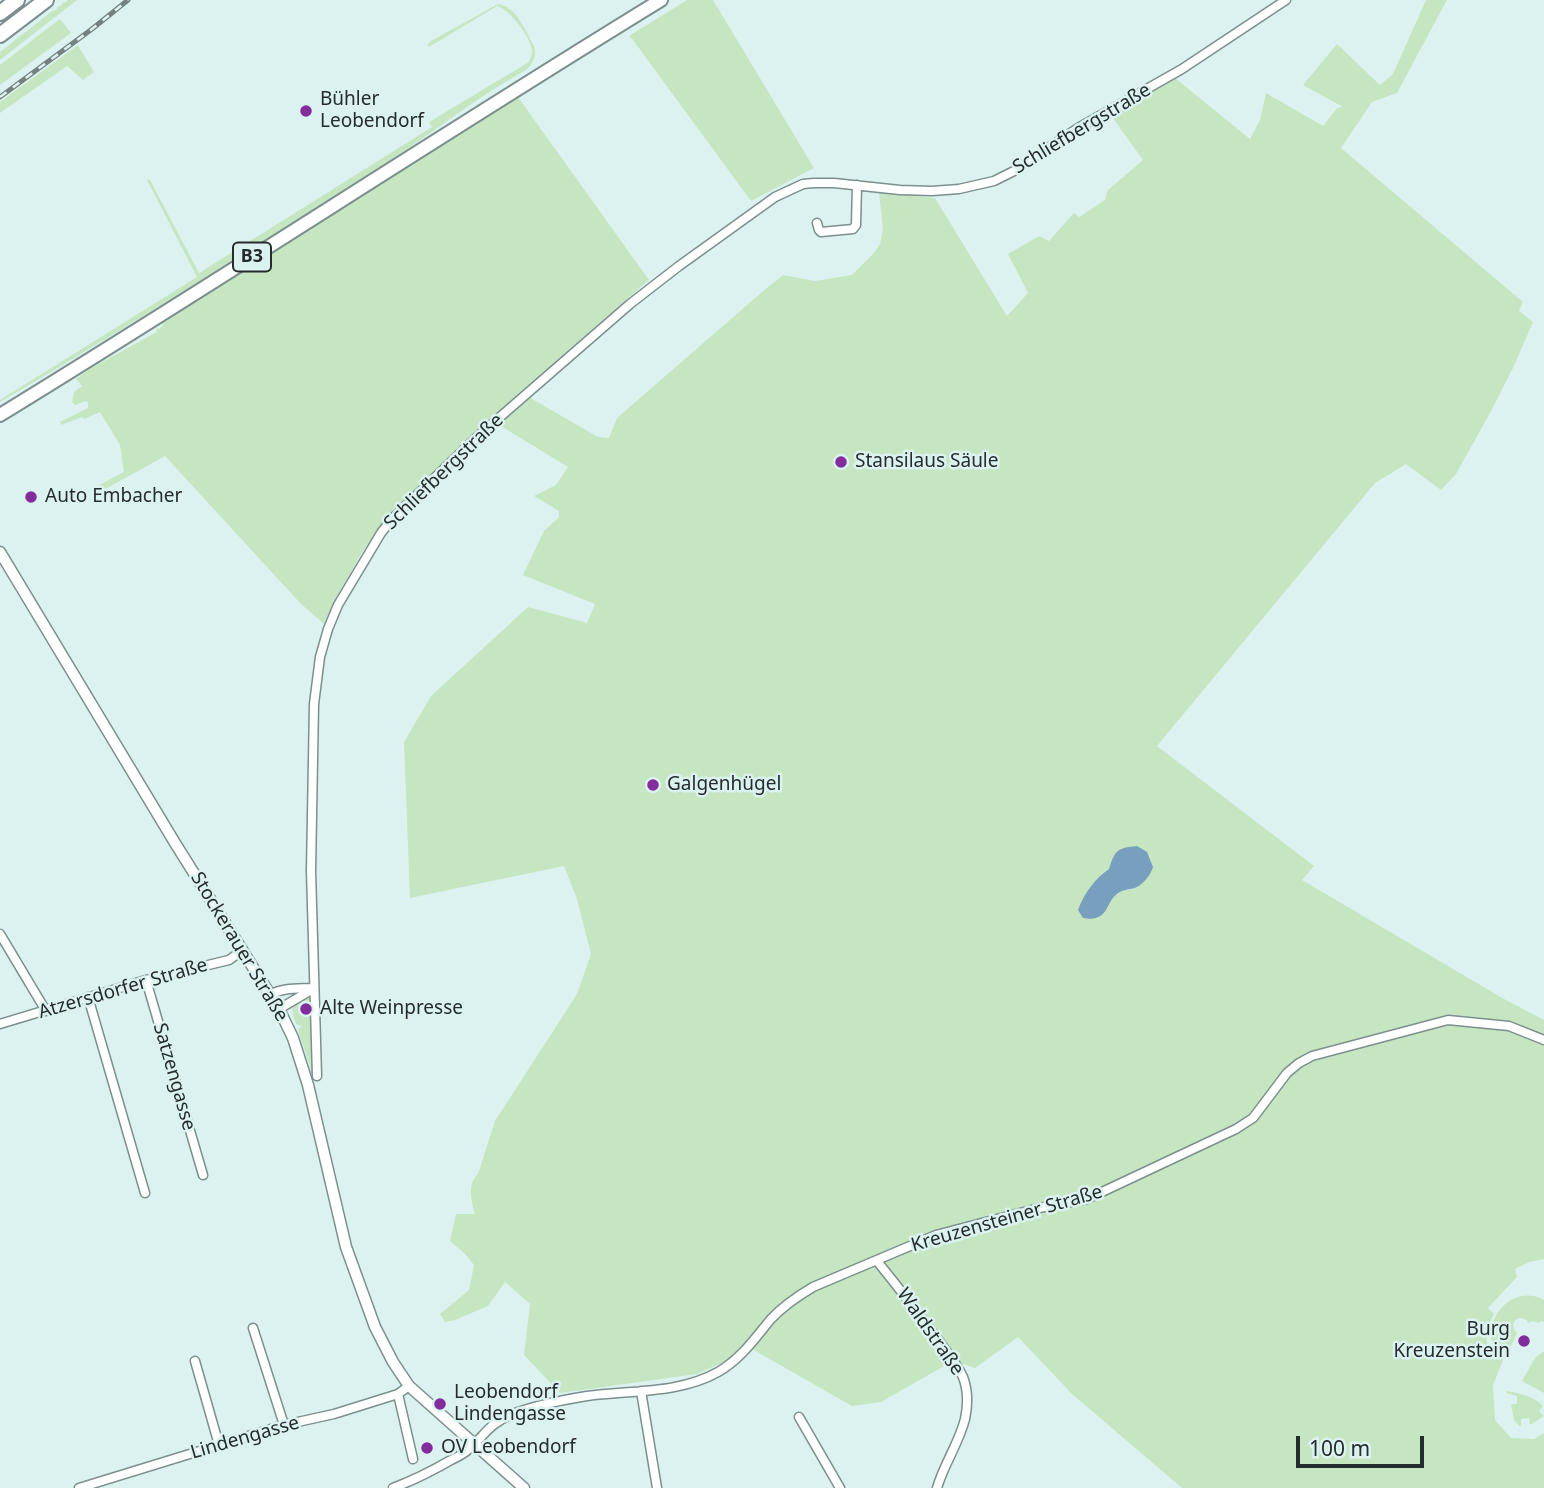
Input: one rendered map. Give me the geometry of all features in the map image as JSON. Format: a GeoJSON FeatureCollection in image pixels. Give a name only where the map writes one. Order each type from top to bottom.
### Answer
{"type":"FeatureCollection","features":[{"type":"Feature","properties":{"kind":"highway"},"geometry":{"type":"LineString","coordinates":[[0,13],[17,0]]}},
{"type":"Feature","properties":{"kind":"highway"},"geometry":{"type":"LineString","coordinates":[[0,36],[46,0]]}},
{"type":"Feature","properties":{"kind":"main road","name":"B3"},"geometry":{"type":"LineString","coordinates":[[0,415],[661,0]]}},
{"type":"Feature","properties":{"kind":"street","name":"Schliefbergstraße"},"geometry":{"type":"LineString","coordinates":[[317,1076],[311,871],[314,704],[320,657],[338,605],[380,533],[405,505],[477,437],[630,303],[791,188],[803,184],[834,183],[932,191],[959,189],[994,181],[1182,69],[1286,0]]}},
{"type":"Feature","properties":{"kind":"street"},"geometry":{"type":"LineString","coordinates":[[817,223],[821,232],[853,229],[856,225],[857,186]]}},
{"type":"Feature","properties":{"kind":"street","name":"Stockerauer Straße"},"geometry":{"type":"LineString","coordinates":[[0,552],[175,843],[279,1009],[308,1085],[340,1222],[356,1276],[393,1362],[409,1385],[524,1488]]}},
{"type":"Feature","properties":{"kind":"street"},"geometry":{"type":"LineString","coordinates":[[0,934],[46,1011]]}},
{"type":"Feature","properties":{"kind":"street","name":"Atzersdorfer Straße"},"geometry":{"type":"LineString","coordinates":[[0,1024],[146,980],[229,960],[243,950]]}},
{"type":"Feature","properties":{"kind":"street","name":"Satzengasse"},"geometry":{"type":"LineString","coordinates":[[146,980],[203,1175]]}},
{"type":"Feature","properties":{"kind":"street"},"geometry":{"type":"LineString","coordinates":[[270,995],[286,989],[314,988]]}},
{"type":"Feature","properties":{"kind":"street"},"geometry":{"type":"LineString","coordinates":[[279,1009],[314,988]]}},
{"type":"Feature","properties":{"kind":"street"},"geometry":{"type":"LineString","coordinates":[[88,997],[145,1193]]}},
{"type":"Feature","properties":{"kind":"street","name":"Kreuzensteiner Straße"},"geometry":{"type":"LineString","coordinates":[[393,1488],[418,1483],[468,1450],[485,1430],[508,1416],[586,1396],[659,1390],[718,1372],[735,1360],[784,1307],[813,1287],[936,1235],[1100,1194],[1236,1129],[1253,1118],[1287,1073],[1312,1055],[1447,1020],[1509,1026],[1544,1040]]}},
{"type":"Feature","properties":{"kind":"street","name":"Waldstraße"},"geometry":{"type":"LineString","coordinates":[[877,1261],[907,1297],[953,1361],[966,1388],[966,1417],[937,1488]]}},
{"type":"Feature","properties":{"kind":"street"},"geometry":{"type":"LineString","coordinates":[[253,1328],[284,1425]]}},
{"type":"Feature","properties":{"kind":"street"},"geometry":{"type":"LineString","coordinates":[[195,1361],[219,1445]]}},
{"type":"Feature","properties":{"kind":"street","name":"Lindengasse"},"geometry":{"type":"LineString","coordinates":[[79,1488],[284,1425],[398,1394],[409,1385]]}},
{"type":"Feature","properties":{"kind":"street"},"geometry":{"type":"LineString","coordinates":[[641,1391],[657,1488]]}},
{"type":"Feature","properties":{"kind":"street"},"geometry":{"type":"LineString","coordinates":[[398,1394],[413,1459]]}},
{"type":"Feature","properties":{"kind":"street"},"geometry":{"type":"LineString","coordinates":[[799,1417],[840,1488]]}},
{"type":"Feature","properties":{"kind":"green space"},"geometry":{"type":"Polygon","coordinates":[[[67,0],[77,0],[0,60],[0,52],[67,0]]]}},
{"type":"Feature","properties":{"kind":"green space"},"geometry":{"type":"Polygon","coordinates":[[[687,0],[713,0],[814,168],[751,201],[629,36],[687,0]]]}},
{"type":"Feature","properties":{"kind":"green space"},"geometry":{"type":"Polygon","coordinates":[[[1426,0],[1447,0],[1397,93],[1372,102],[1341,148],[1523,302],[1519,311],[1533,322],[1513,368],[1456,474],[1441,490],[1406,464],[1375,483],[1157,746],[1314,866],[1302,880],[1544,1020],[1544,1259],[1515,1269],[1517,1277],[1488,1308],[1494,1314],[1487,1341],[1498,1353],[1491,1332],[1497,1314],[1509,1301],[1526,1295],[1544,1300],[1544,1322],[1528,1323],[1521,1318],[1514,1322],[1517,1333],[1493,1385],[1495,1420],[1511,1438],[1534,1439],[1544,1433],[1544,1488],[1182,1488],[1072,1394],[1018,1337],[975,1368],[953,1361],[881,1402],[852,1406],[745,1345],[728,1360],[697,1374],[560,1393],[524,1355],[530,1304],[505,1282],[488,1306],[445,1322],[440,1314],[469,1290],[474,1265],[450,1241],[456,1214],[475,1214],[471,1198],[472,1182],[478,1174],[495,1121],[577,994],[591,954],[577,899],[564,866],[410,898],[404,742],[431,696],[528,607],[587,623],[595,604],[523,575],[544,531],[559,517],[559,511],[534,496],[556,485],[568,467],[496,423],[527,396],[598,437],[609,438],[617,418],[783,275],[815,281],[852,275],[880,244],[883,229],[879,193],[935,198],[1007,316],[1028,293],[1008,254],[1039,236],[1049,241],[1074,213],[1079,217],[1105,200],[1108,190],[1143,160],[1110,114],[1175,78],[1250,139],[1260,120],[1266,93],[1323,126],[1337,108],[1343,107],[1303,85],[1337,44],[1380,85],[1393,74],[1426,0]],[[1109,869],[1101,874],[1117,894],[1134,889],[1109,869]]]}},
{"type":"Feature","properties":{"kind":"green space"},"geometry":{"type":"Polygon","coordinates":[[[498,4],[515,14],[534,46],[534,60],[526,70],[285,227],[0,402],[197,277],[147,180],[150,180],[199,273],[432,127],[429,122],[529,62],[532,50],[528,38],[513,18],[497,6],[429,47],[427,45],[498,4]]]}},
{"type":"Feature","properties":{"kind":"green space"},"geometry":{"type":"Polygon","coordinates":[[[60,19],[71,33],[0,85],[0,65],[60,19]]]}},
{"type":"Feature","properties":{"kind":"green space"},"geometry":{"type":"Polygon","coordinates":[[[78,45],[94,72],[83,80],[67,66],[0,113],[0,102],[78,45]]]}},
{"type":"Feature","properties":{"kind":"green space"},"geometry":{"type":"Polygon","coordinates":[[[518,97],[649,280],[472,434],[385,520],[362,552],[324,624],[301,604],[165,456],[100,492],[97,486],[124,472],[120,445],[100,412],[61,425],[60,422],[88,408],[86,401],[75,405],[72,402],[74,392],[82,386],[76,379],[156,333],[157,328],[174,313],[518,97]]]}},
{"type":"Feature","properties":{"kind":"green space"},"geometry":{"type":"Polygon","coordinates":[[[307,996],[310,998],[312,1073],[298,1030],[302,1026],[296,1024],[292,1007],[307,996]]]}},
{"type":"Feature","properties":{"kind":"green space"},"geometry":{"type":"Polygon","coordinates":[[[1544,1351],[1544,1393],[1522,1381],[1535,1358],[1544,1351]]]}},
{"type":"Feature","properties":{"kind":"green space"},"geometry":{"type":"Polygon","coordinates":[[[1507,1391],[1535,1400],[1543,1406],[1539,1411],[1544,1416],[1530,1425],[1529,1418],[1521,1419],[1519,1426],[1514,1420],[1511,1404],[1517,1404],[1517,1396],[1506,1393],[1507,1391]]]}},
{"type":"Feature","properties":{"kind":"water"},"geometry":{"type":"Polygon","coordinates":[[[1137,846],[1147,852],[1153,867],[1147,878],[1135,888],[1121,891],[1103,914],[1092,919],[1083,918],[1078,910],[1083,898],[1109,869],[1115,854],[1121,849],[1137,846]]]}},
{"type":"Feature","properties":{"kind":"railway"},"geometry":{"type":"LineString","coordinates":[[0,97],[128,0]]}},
{"type":"Feature","properties":{"kind":"place","name":"Bühler Leobendorf"},"geometry":{"type":"Point","coordinates":[306,111]}},
{"type":"Feature","properties":{"kind":"place","name":"Stansilaus Säule"},"geometry":{"type":"Point","coordinates":[841,462]}},
{"type":"Feature","properties":{"kind":"place","name":"Auto Embacher"},"geometry":{"type":"Point","coordinates":[31,497]}},
{"type":"Feature","properties":{"kind":"place","name":"Galgenhügel"},"geometry":{"type":"Point","coordinates":[653,785]}},
{"type":"Feature","properties":{"kind":"place","name":"Alte Weinpresse"},"geometry":{"type":"Point","coordinates":[306,1009]}},
{"type":"Feature","properties":{"kind":"place","name":"Burg Kreuzenstein"},"geometry":{"type":"Point","coordinates":[1524,1341]}},
{"type":"Feature","properties":{"kind":"place","name":"Leobendorf Lindengasse"},"geometry":{"type":"Point","coordinates":[440,1404]}},
{"type":"Feature","properties":{"kind":"place","name":"OV Leobendorf"},"geometry":{"type":"Point","coordinates":[427,1448]}}]}
